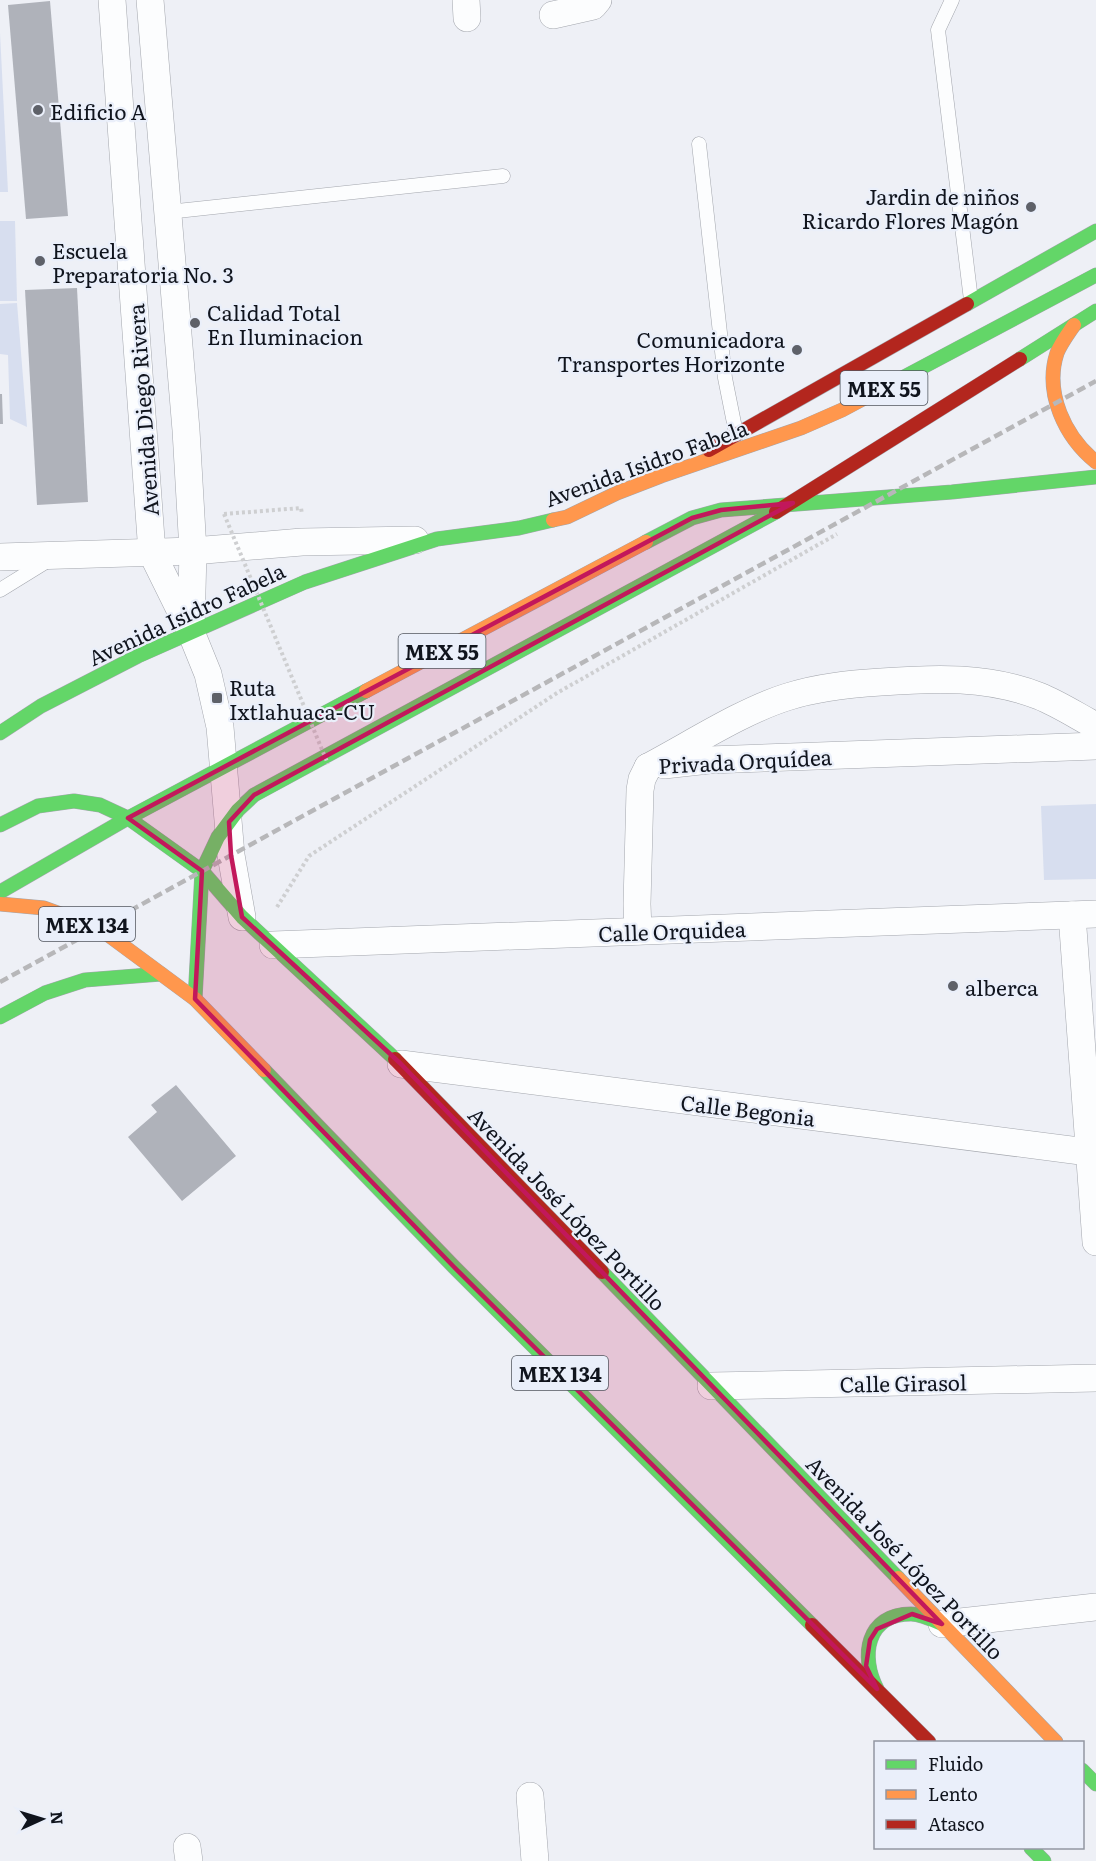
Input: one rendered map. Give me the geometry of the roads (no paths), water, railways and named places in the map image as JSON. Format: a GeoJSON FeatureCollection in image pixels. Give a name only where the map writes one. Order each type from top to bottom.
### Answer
{"type":"FeatureCollection","features":[{"type":"Feature","properties":{"kind":"main road","name":"MEX 55"},"geometry":{"type":"LineString","coordinates":[[661,476],[1096,231]]}},
{"type":"Feature","properties":{"kind":"main road","name":"Avenida Isidro Fabela"},"geometry":{"type":"LineString","coordinates":[[0,733],[72,689],[190,632],[305,582],[437,539],[519,528],[567,517],[617,493],[661,476],[801,428],[842,410],[1096,275]]}},
{"type":"Feature","properties":{"kind":"main road"},"geometry":{"type":"LineString","coordinates":[[195,999],[202,871],[218,837],[254,795],[793,503],[1096,311]]}},
{"type":"Feature","properties":{"kind":"main road"},"geometry":{"type":"LineString","coordinates":[[1075,324],[1060,345],[1055,359],[1056,398],[1061,417],[1070,435],[1082,451],[1096,462]]}},
{"type":"Feature","properties":{"kind":"main road","name":"MEX 55"},"geometry":{"type":"LineString","coordinates":[[0,892],[128,818],[692,518],[721,510],[952,492],[1096,477]]}},
{"type":"Feature","properties":{"kind":"main road","name":"Avenida José López Portillo"},"geometry":{"type":"LineString","coordinates":[[0,825],[38,806],[74,801],[100,805],[128,818],[202,871],[258,931],[401,1064],[1054,1741]]}},
{"type":"Feature","properties":{"kind":"main road","name":"MEX 134"},"geometry":{"type":"LineString","coordinates":[[0,903],[44,908],[99,928],[195,999],[454,1267],[927,1741]]}},
{"type":"Feature","properties":{"kind":"main road"},"geometry":{"type":"LineString","coordinates":[[0,1017],[45,993],[85,980],[161,974]]}},
{"type":"Feature","properties":{"kind":"main road"},"geometry":{"type":"LineString","coordinates":[[877,1689],[870,1678],[866,1659],[870,1640],[877,1629],[887,1621],[912,1614],[942,1624]]}},
{"type":"Feature","properties":{"kind":"main road"},"geometry":{"type":"LineString","coordinates":[[1084,1771],[1096,1784]]}},
{"type":"Feature","properties":{"kind":"main road"},"geometry":{"type":"LineString","coordinates":[[1032,1849],[1044,1861]]}},
{"type":"Feature","properties":{"kind":"street","name":"Avenida Diego Rivera"},"geometry":{"type":"LineString","coordinates":[[112,0],[152,553],[208,675],[220,727],[225,766],[231,855],[258,931]]}},
{"type":"Feature","properties":{"kind":"street","name":"Avenida Diego Rivera"},"geometry":{"type":"LineString","coordinates":[[150,0],[186,430],[193,551],[190,632]]}},
{"type":"Feature","properties":{"kind":"street"},"geometry":{"type":"LineString","coordinates":[[553,15],[593,6],[598,0]]}},
{"type":"Feature","properties":{"kind":"street"},"geometry":{"type":"LineString","coordinates":[[144,432],[186,430]]}},
{"type":"Feature","properties":{"kind":"street"},"geometry":{"type":"LineString","coordinates":[[0,557],[193,551],[302,542],[437,539]]}},
{"type":"Feature","properties":{"kind":"street","name":"Privada Orquídea"},"geometry":{"type":"LineString","coordinates":[[648,767],[749,713],[785,697],[855,684],[937,678],[973,680],[1040,696],[1096,726]]}},
{"type":"Feature","properties":{"kind":"street","name":"Privada Orquídea"},"geometry":{"type":"LineString","coordinates":[[648,767],[709,760],[1096,746]]}},
{"type":"Feature","properties":{"kind":"street"},"geometry":{"type":"LineString","coordinates":[[638,931],[640,790],[648,767]]}},
{"type":"Feature","properties":{"kind":"street"},"geometry":{"type":"LineString","coordinates":[[1084,915],[1096,1242]]}},
{"type":"Feature","properties":{"kind":"street","name":"Calle Orquidea"},"geometry":{"type":"LineString","coordinates":[[258,931],[638,931],[1084,915]]}},
{"type":"Feature","properties":{"kind":"street","name":"Calle Begonia"},"geometry":{"type":"LineString","coordinates":[[401,1064],[1093,1153]]}},
{"type":"Feature","properties":{"kind":"street","name":"Calle Girasol"},"geometry":{"type":"LineString","coordinates":[[711,1386],[1096,1378]]}},
{"type":"Feature","properties":{"kind":"street"},"geometry":{"type":"LineString","coordinates":[[942,1624],[1096,1607]]}},
{"type":"Feature","properties":{"kind":"street"},"geometry":{"type":"LineString","coordinates":[[530,1796],[535,1861]]}},
{"type":"Feature","properties":{"kind":"lane"},"geometry":{"type":"LineString","coordinates":[[952,0],[938,30],[971,302]]}},
{"type":"Feature","properties":{"kind":"lane"},"geometry":{"type":"LineString","coordinates":[[699,144],[725,378],[736,435]]}},
{"type":"Feature","properties":{"kind":"lane"},"geometry":{"type":"LineString","coordinates":[[168,212],[503,176]]}},
{"type":"Feature","properties":{"kind":"lane"},"geometry":{"type":"LineString","coordinates":[[0,590],[54,557]]}},
{"type":"Feature","properties":{"kind":"railway"},"geometry":{"type":"LineString","coordinates":[[0,982],[1096,381]]}},
{"type":"Feature","properties":{"kind":"place","name":"Edificio A"},"geometry":{"type":"Point","coordinates":[38,110]}},
{"type":"Feature","properties":{"kind":"place","name":"Jardin de niños Ricardo Flores Magón"},"geometry":{"type":"Point","coordinates":[1031,207]}},
{"type":"Feature","properties":{"kind":"place","name":"Escuela Preparatoria No. 3"},"geometry":{"type":"Point","coordinates":[40,261]}},
{"type":"Feature","properties":{"kind":"place","name":"Calidad Total En Iluminacion"},"geometry":{"type":"Point","coordinates":[195,323]}},
{"type":"Feature","properties":{"kind":"place","name":"Comunicadora Transportes Horizonte"},"geometry":{"type":"Point","coordinates":[797,350]}},
{"type":"Feature","properties":{"kind":"place","name":"Ruta Ixtlahuaca-CU"},"geometry":{"type":"Point","coordinates":[217,698]}},
{"type":"Feature","properties":{"kind":"place","name":"alberca"},"geometry":{"type":"Point","coordinates":[953,986]}}]}
